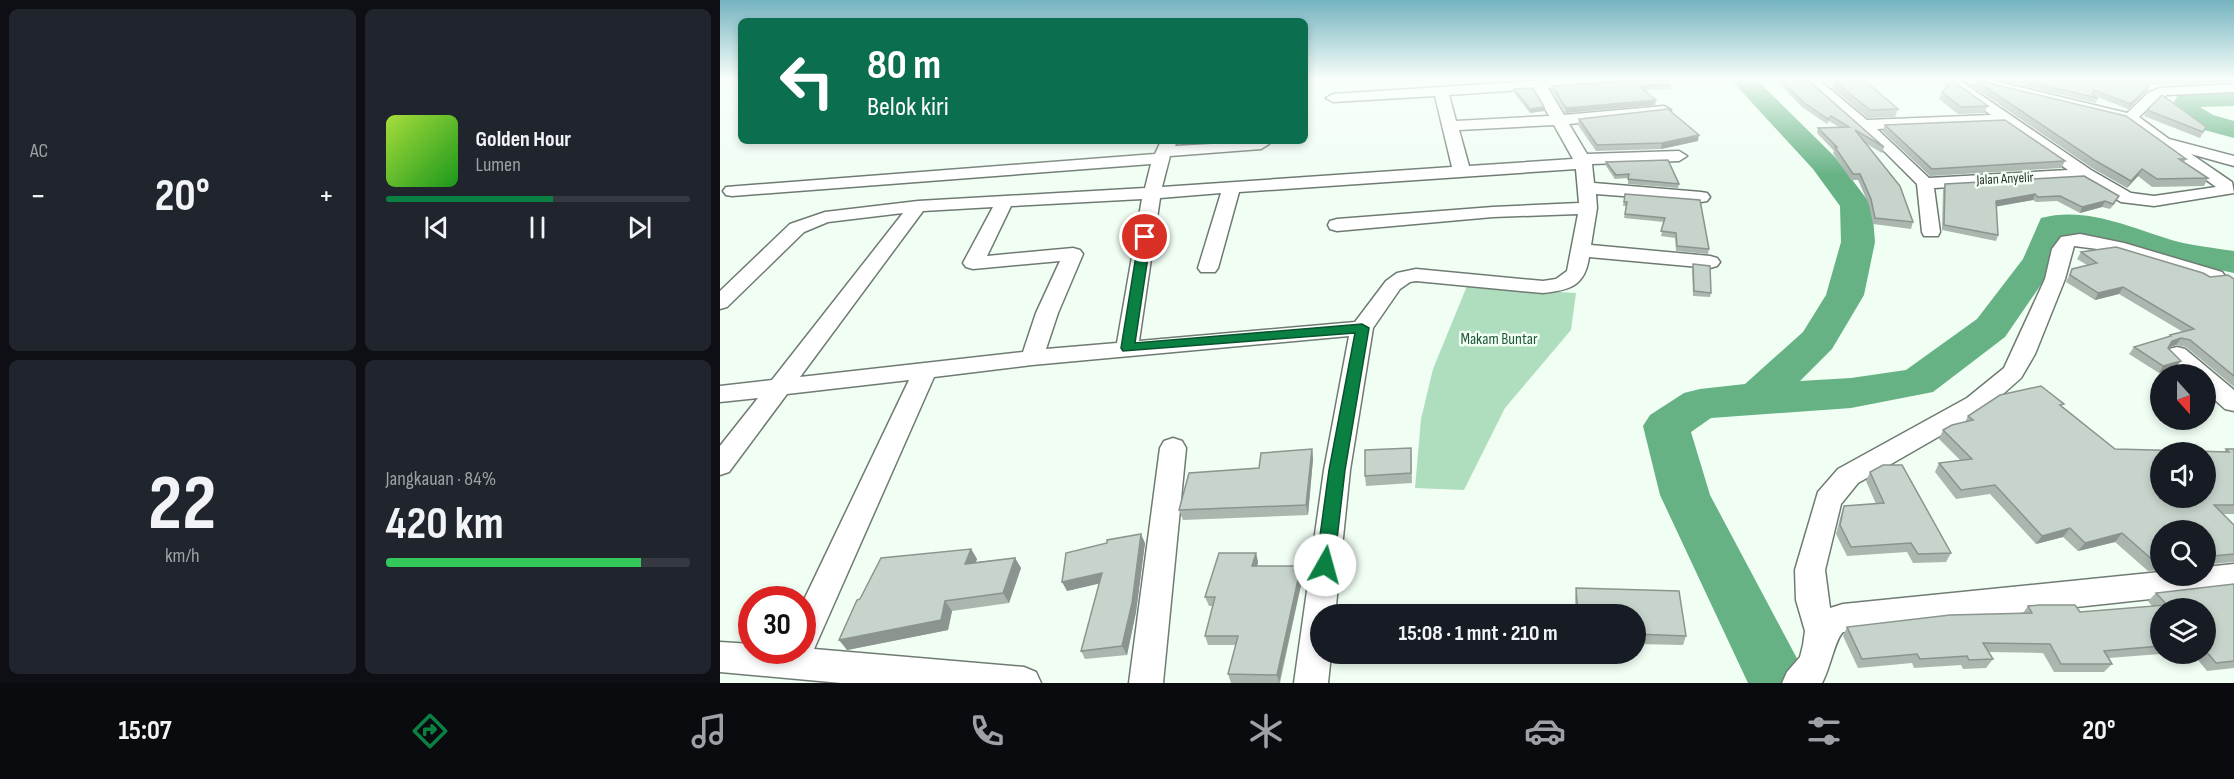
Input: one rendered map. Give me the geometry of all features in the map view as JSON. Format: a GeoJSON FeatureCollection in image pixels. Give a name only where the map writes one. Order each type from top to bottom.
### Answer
{"type":"FeatureCollection","features":[{"type":"Feature","properties":{"kind":"street"},"geometry":{"type":"LineString","coordinates":[[1448,112],[1462,172]]}},
{"type":"Feature","properties":{"kind":"street"},"geometry":{"type":"LineString","coordinates":[[1311,683],[1337,470],[1362,328],[1393,285],[1404,277],[1416,275],[1527,286],[1559,285],[1572,280],[1577,271],[1588,208],[1583,161],[1556,112]]}},
{"type":"Feature","properties":{"kind":"street"},"geometry":{"type":"LineString","coordinates":[[1452,126],[1561,120],[1645,112]]}},
{"type":"Feature","properties":{"kind":"street"},"geometry":{"type":"LineString","coordinates":[[1848,112],[1925,183],[1931,232]]}},
{"type":"Feature","properties":{"kind":"street"},"geometry":{"type":"LineString","coordinates":[[1998,112],[2085,174],[2137,201],[2224,193],[2227,189],[2228,180],[2158,140],[2130,118],[2106,112]]}},
{"type":"Feature","properties":{"kind":"street"},"geometry":{"type":"LineString","coordinates":[[2130,118],[2136,112]]}},
{"type":"Feature","properties":{"kind":"street"},"geometry":{"type":"LineString","coordinates":[[1864,125],[2006,119]]}},
{"type":"Feature","properties":{"kind":"street"},"geometry":{"type":"LineString","coordinates":[[2158,140],[2234,161]]}},
{"type":"Feature","properties":{"kind":"street"},"geometry":{"type":"LineString","coordinates":[[732,191],[1165,150],[1261,144]]}},
{"type":"Feature","properties":{"kind":"street"},"geometry":{"type":"LineString","coordinates":[[1128,348],[1152,193],[1165,150]]}},
{"type":"Feature","properties":{"kind":"street"},"geometry":{"type":"LineString","coordinates":[[720,303],[797,228],[807,222],[825,217],[918,206],[1231,188],[1583,161],[1679,156]]}},
{"type":"Feature","properties":{"kind":"street","name":"Jalan Anyelir"},"geometry":{"type":"LineString","coordinates":[[1925,183],[2085,174]]}},
{"type":"Feature","properties":{"kind":"street"},"geometry":{"type":"LineString","coordinates":[[1209,268],[1231,188]]}},
{"type":"Feature","properties":{"kind":"street"},"geometry":{"type":"LineString","coordinates":[[1586,188],[1701,197]]}},
{"type":"Feature","properties":{"kind":"street"},"geometry":{"type":"LineString","coordinates":[[1005,201],[973,263],[1073,254],[1047,313],[1032,358]]}},
{"type":"Feature","properties":{"kind":"street"},"geometry":{"type":"LineString","coordinates":[[720,465],[918,206]]}},
{"type":"Feature","properties":{"kind":"street"},"geometry":{"type":"LineString","coordinates":[[1337,225],[1493,212],[1588,208]]}},
{"type":"Feature","properties":{"kind":"street"},"geometry":{"type":"LineString","coordinates":[[1799,683],[1811,669],[1820,651],[1821,631],[1812,600],[1810,570],[1828,500],[1848,476],[1976,404],[2013,373],[2024,354],[2055,279],[2062,249],[2067,241],[2075,239],[2107,244],[2214,276]]}},
{"type":"Feature","properties":{"kind":"street"},"geometry":{"type":"LineString","coordinates":[[1581,250],[1710,262]]}},
{"type":"Feature","properties":{"kind":"street"},"geometry":{"type":"LineString","coordinates":[[720,394],[1128,348],[1362,328]]}},
{"type":"Feature","properties":{"kind":"street"},"geometry":{"type":"LineString","coordinates":[[2177,354],[2188,364]]}},
{"type":"Feature","properties":{"kind":"street"},"geometry":{"type":"LineString","coordinates":[[816,610],[925,370]]}},
{"type":"Feature","properties":{"kind":"street"},"geometry":{"type":"LineString","coordinates":[[2216,387],[2234,403]]}},
{"type":"Feature","properties":{"kind":"street"},"geometry":{"type":"LineString","coordinates":[[1146,683],[1161,564],[1162,524],[1173,448]]}},
{"type":"Feature","properties":{"kind":"street"},"geometry":{"type":"LineString","coordinates":[[1821,631],[1832,622],[1843,618],[1876,613],[2234,578]]}},
{"type":"Feature","properties":{"kind":"street"},"geometry":{"type":"LineString","coordinates":[[816,655],[1024,683]]}},
{"type":"Feature","properties":{"kind":"street"},"geometry":{"type":"LineString","coordinates":[[720,657],[738,656]]}},
{"type":"Feature","properties":{"kind":"green space","name":"Makam Buntar"},"geometry":{"type":"Polygon","coordinates":[[[1467,286],[1576,293],[1571,330],[1505,408],[1464,490],[1415,488],[1421,419],[1433,369],[1467,286]]]}},
{"type":"Feature","properties":{"kind":"building"},"geometry":{"type":"Polygon","coordinates":[[[1642,112],[1671,112],[1699,135],[1662,143],[1597,145],[1579,119],[1642,112]]]}},
{"type":"Feature","properties":{"kind":"building"},"geometry":{"type":"Polygon","coordinates":[[[1818,112],[1844,112],[1884,147],[1855,130],[1900,186],[1913,222],[1875,218],[1871,199],[1860,174],[1853,174],[1835,147],[1837,147],[1818,128],[1849,127],[1831,116],[1828,119],[1818,112]]]}},
{"type":"Feature","properties":{"kind":"building"},"geometry":{"type":"Polygon","coordinates":[[[2023,112],[2109,112],[2126,116],[2186,159],[2179,159],[2208,178],[2157,179],[2142,169],[2131,181],[2096,161],[2023,112]]]}},
{"type":"Feature","properties":{"kind":"building"},"geometry":{"type":"Polygon","coordinates":[[[2152,112],[2185,112],[2206,127],[2203,132],[2152,112]]]}},
{"type":"Feature","properties":{"kind":"building"},"geometry":{"type":"Polygon","coordinates":[[[2005,120],[2065,161],[1932,169],[1885,125],[2005,120]]]}},
{"type":"Feature","properties":{"kind":"building"},"geometry":{"type":"Polygon","coordinates":[[[1668,160],[1679,184],[1628,179],[1629,174],[1616,175],[1606,162],[1668,160]]]}},
{"type":"Feature","properties":{"kind":"building"},"geometry":{"type":"Polygon","coordinates":[[[2084,176],[2119,196],[2113,204],[2105,201],[2082,207],[2060,196],[2038,197],[2035,194],[1996,201],[1998,235],[1944,225],[1945,184],[2084,176]]]}},
{"type":"Feature","properties":{"kind":"building"},"geometry":{"type":"Polygon","coordinates":[[[1625,194],[1700,200],[1709,249],[1677,246],[1676,233],[1661,231],[1665,218],[1625,214],[1627,202],[1624,202],[1625,194]]]}},
{"type":"Feature","properties":{"kind":"building"},"geometry":{"type":"Polygon","coordinates":[[[2116,247],[2210,277],[2228,275],[2234,279],[2234,376],[2190,340],[2181,338],[2172,341],[2168,348],[2181,361],[2170,364],[2160,364],[2134,347],[2194,329],[2123,287],[2098,293],[2070,275],[2072,269],[2097,263],[2081,252],[2116,247]]]}},
{"type":"Feature","properties":{"kind":"building"},"geometry":{"type":"Polygon","coordinates":[[[1693,264],[1710,266],[1711,293],[1694,291],[1693,264]]]}},
{"type":"Feature","properties":{"kind":"building"},"geometry":{"type":"Polygon","coordinates":[[[2041,386],[2064,404],[2060,405],[2115,449],[2150,450],[2150,508],[2216,507],[2234,525],[2234,554],[2216,556],[2216,520],[2150,520],[2150,558],[2122,533],[2085,543],[2070,528],[2042,536],[1995,485],[1961,490],[1939,463],[1972,459],[1943,430],[1952,425],[1973,420],[1968,416],[2000,395],[2041,386]]]}},
{"type":"Feature","properties":{"kind":"building"},"geometry":{"type":"Polygon","coordinates":[[[1411,448],[1411,473],[1365,476],[1365,450],[1411,448]]]}},
{"type":"Feature","properties":{"kind":"building"},"geometry":{"type":"Polygon","coordinates":[[[1312,449],[1306,505],[1179,510],[1189,473],[1259,468],[1261,453],[1312,449]]]}},
{"type":"Feature","properties":{"kind":"building"},"geometry":{"type":"Polygon","coordinates":[[[2226,449],[2234,449],[2234,505],[2216,505],[2216,452],[2229,452],[2226,449]]]}},
{"type":"Feature","properties":{"kind":"building"},"geometry":{"type":"Polygon","coordinates":[[[1883,465],[1902,465],[1951,553],[1918,554],[1911,543],[1851,547],[1840,525],[1844,506],[1884,503],[1870,472],[1883,465]]]}},
{"type":"Feature","properties":{"kind":"building"},"geometry":{"type":"Polygon","coordinates":[[[1141,534],[1132,603],[1122,646],[1081,651],[1102,573],[1062,582],[1066,553],[1107,543],[1107,540],[1141,534]]]}},
{"type":"Feature","properties":{"kind":"building"},"geometry":{"type":"Polygon","coordinates":[[[971,549],[965,564],[1015,558],[1003,593],[945,601],[941,620],[839,640],[857,600],[860,599],[881,558],[971,549]]]}},
{"type":"Feature","properties":{"kind":"building"},"geometry":{"type":"Polygon","coordinates":[[[1219,553],[1256,553],[1252,566],[1301,566],[1277,675],[1228,674],[1238,636],[1205,636],[1215,597],[1205,597],[1219,553]]]}},
{"type":"Feature","properties":{"kind":"building"},"geometry":{"type":"Polygon","coordinates":[[[2234,584],[2234,661],[2216,663],[2216,598],[2161,598],[2156,593],[2234,584]]]}},
{"type":"Feature","properties":{"kind":"building"},"geometry":{"type":"Polygon","coordinates":[[[1576,588],[1679,591],[1686,636],[1646,634],[1646,604],[1577,604],[1576,588]]]}},
{"type":"Feature","properties":{"kind":"building"},"geometry":{"type":"Polygon","coordinates":[[[2039,605],[2075,605],[2080,612],[2150,606],[2150,647],[2104,651],[2112,664],[2061,664],[2050,644],[1983,643],[1993,659],[1969,660],[1967,656],[1920,659],[1917,654],[1862,659],[1847,627],[1950,615],[2032,613],[2028,606],[2039,605]]]}},
{"type":"Feature","properties":{"kind":"waterway"},"geometry":{"type":"LineString","coordinates":[[1757,398],[1818,340],[1845,295],[1858,242],[1856,206],[1824,163],[1774,112]]}},
{"type":"Feature","properties":{"kind":"waterway"},"geometry":{"type":"LineString","coordinates":[[2191,112],[2203,121],[2234,130]]}},
{"type":"Feature","properties":{"kind":"waterway"},"geometry":{"type":"LineString","coordinates":[[1757,398],[1851,393],[1918,382],[1991,328],[2040,260],[2053,225],[2084,224],[2173,251],[2234,262]]}},
{"type":"Feature","properties":{"kind":"waterway"},"geometry":{"type":"LineString","coordinates":[[1757,398],[1700,404],[1666,426],[1685,495],[1779,683]]}},
{"type":"Feature","properties":{"kind":"route"},"geometry":{"type":"LineString","coordinates":[[1145,237],[1128,348],[1362,328],[1337,470],[1325,565]]}}]}
